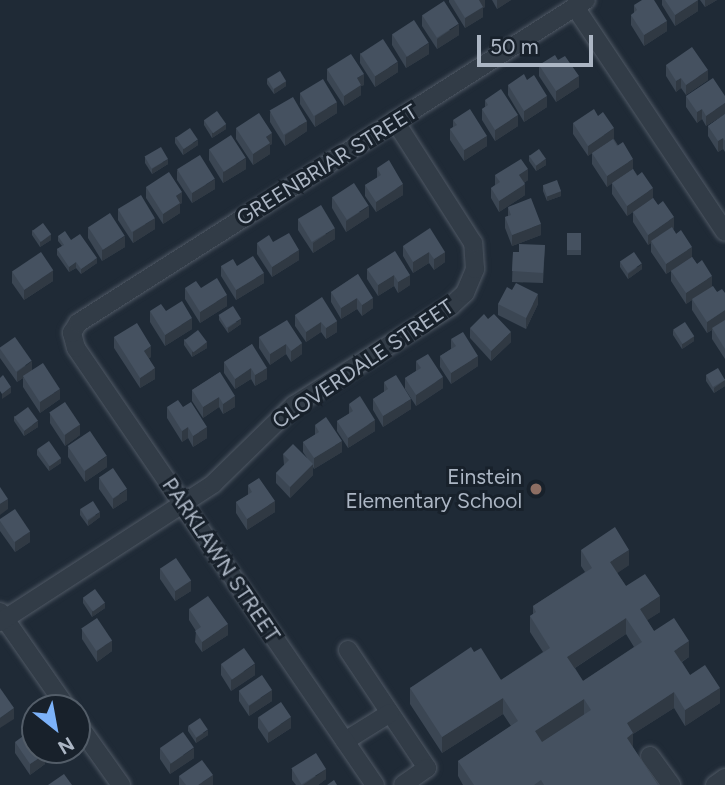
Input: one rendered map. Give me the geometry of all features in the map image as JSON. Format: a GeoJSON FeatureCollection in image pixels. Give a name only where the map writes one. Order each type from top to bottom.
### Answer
{"type":"FeatureCollection","features":[{"type":"Feature","properties":{"kind":"street","name":"GREENBRIAR STREET"},"geometry":{"type":"LineString","coordinates":[[72,333],[78,323],[580,4]]}},
{"type":"Feature","properties":{"kind":"street"},"geometry":{"type":"LineString","coordinates":[[580,4],[725,232]]}},
{"type":"Feature","properties":{"kind":"street","name":"CLOVERDALE STREET"},"geometry":{"type":"LineString","coordinates":[[1,618],[226,474],[274,422],[294,405],[451,306],[471,283],[475,269],[473,243],[395,121]]}},
{"type":"Feature","properties":{"kind":"street","name":"PARKLAWN STREET"},"geometry":{"type":"LineString","coordinates":[[72,333],[76,348],[375,785]]}},
{"type":"Feature","properties":{"kind":"street"},"geometry":{"type":"LineString","coordinates":[[1,618],[57,694]]}},
{"type":"Feature","properties":{"kind":"street"},"geometry":{"type":"LineString","coordinates":[[348,650],[427,768],[403,785]]}},
{"type":"Feature","properties":{"kind":"street"},"geometry":{"type":"LineString","coordinates":[[345,741],[390,713]]}},
{"type":"Feature","properties":{"kind":"street"},"geometry":{"type":"LineString","coordinates":[[91,743],[121,785]]}},
{"type":"Feature","properties":{"kind":"street"},"geometry":{"type":"LineString","coordinates":[[650,756],[671,785]]}},
{"type":"Feature","properties":{"kind":"street"},"geometry":{"type":"LineString","coordinates":[[715,785],[725,778]]}},
{"type":"Feature","properties":{"kind":"building"},"geometry":{"type":"Polygon","coordinates":[[[454,0],[479,0],[483,7],[465,18],[454,0]]]}},
{"type":"Feature","properties":{"kind":"building"},"geometry":{"type":"Polygon","coordinates":[[[642,0],[654,0],[667,21],[644,35],[631,15],[637,10],[634,5],[642,0]]]}},
{"type":"Feature","properties":{"kind":"building"},"geometry":{"type":"Polygon","coordinates":[[[665,0],[698,0],[675,15],[665,0]]]}},
{"type":"Feature","properties":{"kind":"building"},"geometry":{"type":"Polygon","coordinates":[[[444,1],[459,24],[437,38],[422,15],[444,1]]]}},
{"type":"Feature","properties":{"kind":"building"},"geometry":{"type":"Polygon","coordinates":[[[414,20],[429,43],[407,57],[392,34],[414,20]]]}},
{"type":"Feature","properties":{"kind":"building"},"geometry":{"type":"Polygon","coordinates":[[[383,39],[398,62],[375,76],[360,54],[383,39]]]}},
{"type":"Feature","properties":{"kind":"building"},"geometry":{"type":"Polygon","coordinates":[[[692,47],[708,70],[686,85],[681,78],[676,81],[666,65],[692,47]]]}},
{"type":"Feature","properties":{"kind":"building"},"geometry":{"type":"Polygon","coordinates":[[[351,54],[364,74],[357,78],[361,85],[344,96],[327,69],[351,54]]]}},
{"type":"Feature","properties":{"kind":"building"},"geometry":{"type":"Polygon","coordinates":[[[555,55],[558,60],[565,56],[579,76],[556,91],[539,65],[555,55]]]}},
{"type":"Feature","properties":{"kind":"building"},"geometry":{"type":"Polygon","coordinates":[[[280,71],[286,81],[273,89],[267,79],[280,71]]]}},
{"type":"Feature","properties":{"kind":"building"},"geometry":{"type":"Polygon","coordinates":[[[524,74],[527,80],[534,75],[547,96],[524,111],[508,85],[524,74]]]}},
{"type":"Feature","properties":{"kind":"building"},"geometry":{"type":"Polygon","coordinates":[[[713,78],[725,96],[725,103],[706,116],[702,109],[697,112],[686,96],[713,78]]]}},
{"type":"Feature","properties":{"kind":"building"},"geometry":{"type":"Polygon","coordinates":[[[323,79],[337,102],[314,116],[300,93],[323,79]]]}},
{"type":"Feature","properties":{"kind":"building"},"geometry":{"type":"Polygon","coordinates":[[[501,89],[518,115],[495,130],[482,109],[488,105],[485,100],[501,89]]]}},
{"type":"Feature","properties":{"kind":"building"},"geometry":{"type":"Polygon","coordinates":[[[293,97],[307,121],[284,135],[270,110],[293,97]]]}},
{"type":"Feature","properties":{"kind":"building"},"geometry":{"type":"Polygon","coordinates":[[[470,109],[487,136],[464,150],[450,129],[457,125],[453,120],[470,109]]]}},
{"type":"Feature","properties":{"kind":"building"},"geometry":{"type":"Polygon","coordinates":[[[594,109],[598,116],[603,112],[614,128],[588,146],[573,123],[594,109]]]}},
{"type":"Feature","properties":{"kind":"building"},"geometry":{"type":"Polygon","coordinates":[[[217,111],[226,124],[213,133],[204,120],[217,111]]]}},
{"type":"Feature","properties":{"kind":"building"},"geometry":{"type":"Polygon","coordinates":[[[259,113],[272,133],[266,137],[270,143],[253,154],[236,128],[259,113]]]}},
{"type":"Feature","properties":{"kind":"building"},"geometry":{"type":"Polygon","coordinates":[[[725,114],[725,141],[723,138],[718,141],[708,126],[725,114]]]}},
{"type":"Feature","properties":{"kind":"building"},"geometry":{"type":"Polygon","coordinates":[[[190,128],[198,140],[184,149],[176,138],[190,128]]]}},
{"type":"Feature","properties":{"kind":"building"},"geometry":{"type":"Polygon","coordinates":[[[231,135],[246,158],[224,172],[209,149],[231,135]]]}},
{"type":"Feature","properties":{"kind":"building"},"geometry":{"type":"Polygon","coordinates":[[[613,139],[617,146],[623,142],[633,159],[607,176],[592,153],[613,139]]]}},
{"type":"Feature","properties":{"kind":"building"},"geometry":{"type":"Polygon","coordinates":[[[161,147],[168,159],[152,169],[145,156],[161,147]]]}},
{"type":"Feature","properties":{"kind":"building"},"geometry":{"type":"Polygon","coordinates":[[[539,149],[546,159],[536,166],[529,156],[539,149]]]}},
{"type":"Feature","properties":{"kind":"building"},"geometry":{"type":"Polygon","coordinates":[[[200,155],[215,179],[192,193],[177,169],[200,155]]]}},
{"type":"Feature","properties":{"kind":"building"},"geometry":{"type":"Polygon","coordinates":[[[521,159],[528,169],[519,175],[525,184],[499,201],[491,188],[500,182],[495,175],[521,159]]]}},
{"type":"Feature","properties":{"kind":"building"},"geometry":{"type":"Polygon","coordinates":[[[389,160],[403,184],[376,202],[365,185],[381,175],[377,168],[389,160]]]}},
{"type":"Feature","properties":{"kind":"building"},"geometry":{"type":"Polygon","coordinates":[[[633,169],[637,176],[642,172],[653,188],[627,206],[612,183],[633,169]]]}},
{"type":"Feature","properties":{"kind":"building"},"geometry":{"type":"Polygon","coordinates":[[[169,172],[182,192],[176,196],[180,203],[163,214],[146,187],[169,172]]]}},
{"type":"Feature","properties":{"kind":"building"},"geometry":{"type":"Polygon","coordinates":[[[557,180],[561,191],[547,196],[543,185],[557,180]]]}},
{"type":"Feature","properties":{"kind":"building"},"geometry":{"type":"Polygon","coordinates":[[[354,183],[369,206],[347,220],[332,197],[354,183]]]}},
{"type":"Feature","properties":{"kind":"building"},"geometry":{"type":"Polygon","coordinates":[[[141,195],[155,218],[132,232],[118,209],[141,195]]]}},
{"type":"Feature","properties":{"kind":"building"},"geometry":{"type":"Polygon","coordinates":[[[531,198],[541,224],[512,235],[505,217],[511,215],[508,207],[531,198]]]}},
{"type":"Feature","properties":{"kind":"building"},"geometry":{"type":"Polygon","coordinates":[[[653,198],[658,205],[663,201],[674,217],[648,235],[633,212],[653,198]]]}},
{"type":"Feature","properties":{"kind":"building"},"geometry":{"type":"Polygon","coordinates":[[[321,205],[335,228],[312,242],[298,219],[321,205]]]}},
{"type":"Feature","properties":{"kind":"building"},"geometry":{"type":"Polygon","coordinates":[[[110,213],[125,236],[103,250],[88,227],[110,213]]]}},
{"type":"Feature","properties":{"kind":"building"},"geometry":{"type":"Polygon","coordinates":[[[43,223],[51,234],[41,242],[32,231],[43,223]]]}},
{"type":"Feature","properties":{"kind":"building"},"geometry":{"type":"Polygon","coordinates":[[[672,227],[676,234],[681,230],[692,247],[666,264],[651,241],[672,227]]]}},
{"type":"Feature","properties":{"kind":"building"},"geometry":{"type":"Polygon","coordinates":[[[430,228],[445,252],[434,259],[429,252],[413,262],[403,246],[430,228]]]}},
{"type":"Feature","properties":{"kind":"building"},"geometry":{"type":"Polygon","coordinates":[[[65,231],[71,240],[80,234],[97,258],[81,269],[76,262],[69,267],[57,249],[64,245],[58,236],[65,231]]]}},
{"type":"Feature","properties":{"kind":"building"},"geometry":{"type":"Polygon","coordinates":[[[289,233],[299,250],[272,267],[257,243],[269,235],[273,242],[289,233]]]}},
{"type":"Feature","properties":{"kind":"building"},"geometry":{"type":"Polygon","coordinates":[[[567,233],[581,233],[581,250],[567,250],[567,233]]]}},
{"type":"Feature","properties":{"kind":"building"},"geometry":{"type":"Polygon","coordinates":[[[519,244],[545,245],[543,273],[512,271],[513,252],[519,252],[519,244]]]}},
{"type":"Feature","properties":{"kind":"building"},"geometry":{"type":"Polygon","coordinates":[[[395,251],[410,275],[398,282],[394,275],[378,285],[367,269],[395,251]]]}},
{"type":"Feature","properties":{"kind":"building"},"geometry":{"type":"Polygon","coordinates":[[[41,252],[53,270],[24,290],[12,272],[41,252]]]}},
{"type":"Feature","properties":{"kind":"building"},"geometry":{"type":"Polygon","coordinates":[[[634,252],[642,264],[628,273],[620,262],[634,252]]]}},
{"type":"Feature","properties":{"kind":"building"},"geometry":{"type":"Polygon","coordinates":[[[253,256],[264,273],[236,290],[221,266],[233,259],[237,266],[253,256]]]}},
{"type":"Feature","properties":{"kind":"building"},"geometry":{"type":"Polygon","coordinates":[[[692,257],[697,264],[702,260],[712,276],[686,293],[671,271],[692,257]]]}},
{"type":"Feature","properties":{"kind":"building"},"geometry":{"type":"Polygon","coordinates":[[[358,274],[373,298],[362,305],[357,298],[341,308],[331,292],[358,274]]]}},
{"type":"Feature","properties":{"kind":"building"},"geometry":{"type":"Polygon","coordinates":[[[217,278],[227,295],[200,312],[185,288],[196,281],[201,288],[217,278]]]}},
{"type":"Feature","properties":{"kind":"building"},"geometry":{"type":"Polygon","coordinates":[[[516,283],[538,294],[526,318],[498,304],[507,287],[512,290],[516,283]]]}},
{"type":"Feature","properties":{"kind":"building"},"geometry":{"type":"Polygon","coordinates":[[[713,286],[717,292],[722,289],[725,293],[725,310],[707,322],[692,299],[713,286]]]}},
{"type":"Feature","properties":{"kind":"building"},"geometry":{"type":"Polygon","coordinates":[[[322,297],[337,321],[326,328],[321,322],[306,332],[295,315],[322,297]]]}},
{"type":"Feature","properties":{"kind":"building"},"geometry":{"type":"Polygon","coordinates":[[[182,301],[192,318],[165,335],[150,311],[161,304],[166,311],[182,301]]]}},
{"type":"Feature","properties":{"kind":"building"},"geometry":{"type":"Polygon","coordinates":[[[233,306],[241,319],[227,328],[219,315],[233,306]]]}},
{"type":"Feature","properties":{"kind":"building"},"geometry":{"type":"Polygon","coordinates":[[[484,314],[488,319],[494,314],[511,332],[491,351],[470,328],[484,314]]]}},
{"type":"Feature","properties":{"kind":"building"},"geometry":{"type":"Polygon","coordinates":[[[287,320],[302,343],[291,351],[286,344],[270,354],[259,337],[287,320]]]}},
{"type":"Feature","properties":{"kind":"building"},"geometry":{"type":"Polygon","coordinates":[[[725,320],[725,349],[712,328],[725,320]]]}},
{"type":"Feature","properties":{"kind":"building"},"geometry":{"type":"Polygon","coordinates":[[[685,322],[694,336],[683,344],[673,330],[685,322]]]}},
{"type":"Feature","properties":{"kind":"building"},"geometry":{"type":"Polygon","coordinates":[[[137,323],[151,346],[144,351],[155,368],[140,378],[114,337],[137,323]]]}},
{"type":"Feature","properties":{"kind":"building"},"geometry":{"type":"Polygon","coordinates":[[[198,330],[207,342],[193,352],[184,340],[198,330]]]}},
{"type":"Feature","properties":{"kind":"building"},"geometry":{"type":"Polygon","coordinates":[[[463,332],[478,356],[451,373],[440,356],[456,346],[451,339],[463,332]]]}},
{"type":"Feature","properties":{"kind":"building"},"geometry":{"type":"Polygon","coordinates":[[[15,337],[32,361],[16,372],[0,349],[15,337]]]}},
{"type":"Feature","properties":{"kind":"building"},"geometry":{"type":"Polygon","coordinates":[[[252,344],[267,368],[255,375],[251,368],[235,379],[224,362],[252,344]]]}},
{"type":"Feature","properties":{"kind":"building"},"geometry":{"type":"Polygon","coordinates":[[[428,354],[443,377],[416,395],[405,378],[421,368],[416,361],[428,354]]]}},
{"type":"Feature","properties":{"kind":"building"},"geometry":{"type":"Polygon","coordinates":[[[43,363],[60,389],[40,402],[23,376],[43,363]]]}},
{"type":"Feature","properties":{"kind":"building"},"geometry":{"type":"Polygon","coordinates":[[[718,368],[725,380],[713,387],[706,375],[718,368]]]}},
{"type":"Feature","properties":{"kind":"building"},"geometry":{"type":"Polygon","coordinates":[[[220,372],[235,396],[223,404],[219,397],[203,407],[192,390],[220,372]]]}},
{"type":"Feature","properties":{"kind":"building"},"geometry":{"type":"Polygon","coordinates":[[[3,375],[11,387],[2,394],[0,378],[3,375]]]}},
{"type":"Feature","properties":{"kind":"building"},"geometry":{"type":"Polygon","coordinates":[[[396,375],[411,399],[383,416],[373,399],[388,389],[384,382],[396,375]]]}},
{"type":"Feature","properties":{"kind":"building"},"geometry":{"type":"Polygon","coordinates":[[[360,396],[375,420],[348,438],[337,421],[353,411],[349,404],[360,396]]]}},
{"type":"Feature","properties":{"kind":"building"},"geometry":{"type":"Polygon","coordinates":[[[178,400],[183,407],[191,402],[207,427],[193,436],[188,427],[182,431],[167,407],[178,400]]]}},
{"type":"Feature","properties":{"kind":"building"},"geometry":{"type":"Polygon","coordinates":[[[65,402],[80,424],[64,435],[49,413],[65,402]]]}},
{"type":"Feature","properties":{"kind":"building"},"geometry":{"type":"Polygon","coordinates":[[[28,407],[38,421],[24,431],[14,417],[28,407]]]}},
{"type":"Feature","properties":{"kind":"building"},"geometry":{"type":"Polygon","coordinates":[[[326,417],[342,441],[314,458],[303,442],[319,432],[315,425],[326,417]]]}},
{"type":"Feature","properties":{"kind":"building"},"geometry":{"type":"Polygon","coordinates":[[[90,431],[107,456],[84,471],[68,446],[90,431]]]}},
{"type":"Feature","properties":{"kind":"building"},"geometry":{"type":"Polygon","coordinates":[[[49,441],[61,458],[50,466],[38,449],[49,441]]]}},
{"type":"Feature","properties":{"kind":"building"},"geometry":{"type":"Polygon","coordinates":[[[293,444],[313,464],[290,487],[276,473],[289,460],[283,454],[293,444]]]}},
{"type":"Feature","properties":{"kind":"building"},"geometry":{"type":"Polygon","coordinates":[[[113,468],[127,489],[113,498],[99,478],[113,468]]]}},
{"type":"Feature","properties":{"kind":"building"},"geometry":{"type":"Polygon","coordinates":[[[259,478],[275,501],[247,519],[236,502],[252,492],[248,485],[259,478]]]}},
{"type":"Feature","properties":{"kind":"building"},"geometry":{"type":"Polygon","coordinates":[[[0,487],[8,499],[0,504],[0,487]]]}},
{"type":"Feature","properties":{"kind":"building"},"geometry":{"type":"Polygon","coordinates":[[[93,501],[100,512],[87,520],[80,509],[93,501]]]}},
{"type":"Feature","properties":{"kind":"building"},"geometry":{"type":"Polygon","coordinates":[[[15,509],[30,531],[14,542],[0,519],[15,509]]]}},
{"type":"Feature","properties":{"kind":"building"},"geometry":{"type":"Polygon","coordinates":[[[615,527],[629,550],[610,562],[626,586],[645,574],[660,596],[640,609],[654,631],[674,618],[689,641],[674,651],[690,675],[705,665],[720,688],[685,710],[674,692],[627,723],[633,733],[627,738],[658,785],[544,785],[541,780],[534,785],[474,785],[458,761],[518,721],[503,698],[442,737],[410,688],[471,647],[474,652],[481,648],[501,680],[550,648],[530,616],[536,612],[533,606],[592,568],[581,550],[615,527]],[[626,618],[567,657],[583,681],[642,642],[626,618]],[[584,699],[535,731],[542,742],[591,710],[584,699]]]}},
{"type":"Feature","properties":{"kind":"building"},"geometry":{"type":"Polygon","coordinates":[[[176,558],[191,580],[175,591],[160,569],[176,558]]]}},
{"type":"Feature","properties":{"kind":"building"},"geometry":{"type":"Polygon","coordinates":[[[95,589],[105,603],[93,612],[83,598],[95,589]]]}},
{"type":"Feature","properties":{"kind":"building"},"geometry":{"type":"Polygon","coordinates":[[[208,596],[228,624],[202,642],[195,631],[201,627],[189,609],[208,596]]]}},
{"type":"Feature","properties":{"kind":"building"},"geometry":{"type":"Polygon","coordinates":[[[97,618],[112,640],[96,651],[81,629],[97,618]]]}},
{"type":"Feature","properties":{"kind":"building"},"geometry":{"type":"Polygon","coordinates":[[[244,648],[255,664],[232,680],[221,664],[244,648]]]}},
{"type":"Feature","properties":{"kind":"building"},"geometry":{"type":"Polygon","coordinates":[[[262,675],[272,690],[249,706],[239,691],[262,675]]]}},
{"type":"Feature","properties":{"kind":"building"},"geometry":{"type":"Polygon","coordinates":[[[0,688],[14,708],[0,718],[0,688]]]}},
{"type":"Feature","properties":{"kind":"building"},"geometry":{"type":"Polygon","coordinates":[[[281,702],[291,717],[269,732],[259,717],[281,702]]]}},
{"type":"Feature","properties":{"kind":"building"},"geometry":{"type":"Polygon","coordinates":[[[200,718],[208,730],[196,737],[188,726],[200,718]]]}},
{"type":"Feature","properties":{"kind":"building"},"geometry":{"type":"Polygon","coordinates":[[[183,732],[194,748],[171,764],[160,748],[183,732]]]}},
{"type":"Feature","properties":{"kind":"building"},"geometry":{"type":"Polygon","coordinates":[[[21,738],[21,751],[15,742],[21,738]]]}},
{"type":"Feature","properties":{"kind":"building"},"geometry":{"type":"Polygon","coordinates":[[[316,753],[326,769],[301,784],[291,768],[316,753]]]}},
{"type":"Feature","properties":{"kind":"building"},"geometry":{"type":"Polygon","coordinates":[[[202,760],[213,775],[198,785],[186,785],[179,776],[202,760]]]}},
{"type":"Feature","properties":{"kind":"building"},"geometry":{"type":"Polygon","coordinates":[[[64,774],[72,785],[48,785],[64,774]]]}},
{"type":"Feature","properties":{"kind":"place","name":"Einstein Elementary School"},"geometry":{"type":"Point","coordinates":[536,489]}}]}
